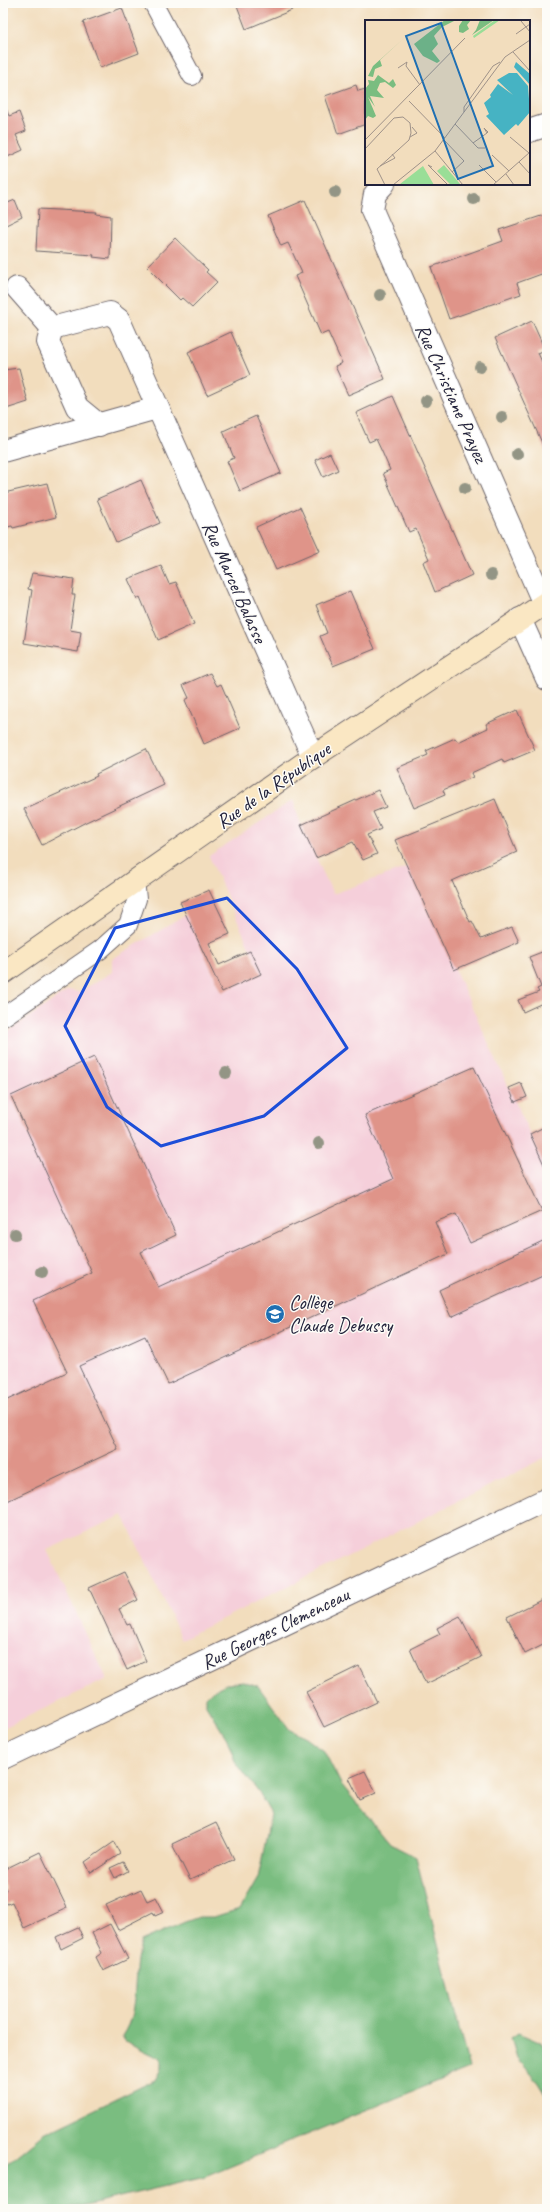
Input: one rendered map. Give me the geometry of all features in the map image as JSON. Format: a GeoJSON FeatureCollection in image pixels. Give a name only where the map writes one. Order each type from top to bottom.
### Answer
{"type":"FeatureCollection","features":[{"type":"Feature","properties":{"kind":"street"},"geometry":{"type":"LineString","coordinates":[[530,131],[547,125]]}},
{"type":"Feature","properties":{"kind":"street","name":"Rue Christiane Prayez"},"geometry":{"type":"LineString","coordinates":[[383,185],[375,194],[372,210],[546,603]]}},
{"type":"Feature","properties":{"kind":"street"},"geometry":{"type":"LineString","coordinates":[[17,288],[52,328],[48,342],[77,407],[99,425]]}},
{"type":"Feature","properties":{"kind":"street","name":"Rue Marcel Balasse"},"geometry":{"type":"LineString","coordinates":[[52,328],[110,313],[119,320],[313,757]]}},
{"type":"Feature","properties":{"kind":"street"},"geometry":{"type":"LineString","coordinates":[[3,451],[157,408]]}},
{"type":"Feature","properties":{"kind":"street","name":"Rue de la République"},"geometry":{"type":"LineString","coordinates":[[3,973],[313,757],[546,603]]}},
{"type":"Feature","properties":{"kind":"street"},"geometry":{"type":"LineString","coordinates":[[520,619],[547,679]]}},
{"type":"Feature","properties":{"kind":"street","name":"Rue Georges Clemenceau"},"geometry":{"type":"LineString","coordinates":[[3,1758],[547,1498]]}},
{"type":"Feature","properties":{"kind":"lane"},"geometry":{"type":"LineString","coordinates":[[153,3],[192,76]]}},
{"type":"Feature","properties":{"kind":"lane"},"geometry":{"type":"LineString","coordinates":[[3,1017],[100,950],[128,925],[137,899],[135,880]]}},
{"type":"Feature","properties":{"kind":"highlighted area"},"geometry":{"type":"Polygon","coordinates":[[[227,898],[297,969],[347,1048],[264,1116],[161,1146],[107,1107],[65,1026],[115,928],[227,898]]]}},
{"type":"Feature","properties":{"kind":"shaded area","name":"Collège Claude Debussy"},"geometry":{"type":"Polygon","coordinates":[[[293,800],[301,825],[333,894],[408,867],[547,1171],[547,1457],[182,1639],[123,1515],[47,1550],[107,1679],[3,1728],[3,1035],[68,990],[79,992],[112,972],[112,959],[186,915],[222,992],[261,974],[209,856],[293,800]]]}},
{"type":"Feature","properties":{"kind":"green space"},"geometry":{"type":"Polygon","coordinates":[[[243,1681],[258,1686],[290,1730],[306,1738],[324,1751],[341,1784],[390,1844],[416,1857],[469,2068],[205,2177],[68,2209],[3,2209],[3,2165],[6,2165],[44,2134],[155,2080],[161,2069],[161,2059],[125,2041],[122,2036],[132,2014],[136,1965],[141,1941],[199,1917],[213,1917],[240,1909],[258,1878],[271,1814],[259,1793],[235,1761],[227,1739],[206,1705],[206,1697],[212,1691],[228,1683],[243,1681]]]}},
{"type":"Feature","properties":{"kind":"green space"},"geometry":{"type":"Polygon","coordinates":[[[518,2033],[539,2042],[547,2048],[547,2096],[539,2083],[517,2058],[511,2038],[518,2033]]]}},
{"type":"Feature","properties":{"kind":"building"},"geometry":{"type":"Polygon","coordinates":[[[236,3],[289,3],[292,10],[246,29],[236,3]]]}},
{"type":"Feature","properties":{"kind":"building"},"geometry":{"type":"Polygon","coordinates":[[[122,8],[139,53],[100,68],[83,22],[122,8]]]}},
{"type":"Feature","properties":{"kind":"building"},"geometry":{"type":"Polygon","coordinates":[[[356,85],[358,91],[365,89],[365,124],[338,134],[325,96],[356,85]]]}},
{"type":"Feature","properties":{"kind":"building"},"geometry":{"type":"Polygon","coordinates":[[[3,101],[9,116],[19,112],[26,131],[16,135],[23,150],[3,159],[3,101]]]}},
{"type":"Feature","properties":{"kind":"building"},"geometry":{"type":"Polygon","coordinates":[[[15,200],[22,217],[4,226],[3,205],[15,200]]]}},
{"type":"Feature","properties":{"kind":"building"},"geometry":{"type":"Polygon","coordinates":[[[305,200],[385,379],[348,395],[335,366],[342,363],[328,332],[321,335],[295,276],[302,273],[288,243],[281,246],[268,216],[305,200]]]}},
{"type":"Feature","properties":{"kind":"building"},"geometry":{"type":"Polygon","coordinates":[[[38,209],[97,212],[96,214],[111,216],[110,259],[93,257],[94,255],[36,251],[38,209]]]}},
{"type":"Feature","properties":{"kind":"building"},"geometry":{"type":"Polygon","coordinates":[[[547,214],[547,272],[517,283],[521,294],[449,319],[431,267],[503,241],[499,230],[547,214]]]}},
{"type":"Feature","properties":{"kind":"building"},"geometry":{"type":"Polygon","coordinates":[[[175,238],[208,270],[206,272],[217,282],[192,307],[182,298],[180,300],[147,267],[175,238]]]}},
{"type":"Feature","properties":{"kind":"building"},"geometry":{"type":"Polygon","coordinates":[[[532,321],[545,350],[538,353],[547,373],[547,454],[495,338],[532,321]]]}},
{"type":"Feature","properties":{"kind":"building"},"geometry":{"type":"Polygon","coordinates":[[[231,332],[250,375],[207,395],[188,352],[231,332]]]}},
{"type":"Feature","properties":{"kind":"building"},"geometry":{"type":"Polygon","coordinates":[[[19,368],[28,402],[3,410],[3,370],[19,368]]]}},
{"type":"Feature","properties":{"kind":"building"},"geometry":{"type":"Polygon","coordinates":[[[393,396],[472,575],[435,592],[423,562],[429,559],[416,529],[409,532],[383,473],[390,470],[383,454],[376,439],[369,442],[356,413],[393,396]]]}},
{"type":"Feature","properties":{"kind":"building"},"geometry":{"type":"Polygon","coordinates":[[[256,416],[281,473],[240,491],[227,461],[234,458],[223,431],[256,416]]]}},
{"type":"Feature","properties":{"kind":"building"},"geometry":{"type":"Polygon","coordinates":[[[330,453],[338,470],[323,477],[315,460],[330,453]]]}},
{"type":"Feature","properties":{"kind":"building"},"geometry":{"type":"Polygon","coordinates":[[[141,480],[160,523],[116,542],[97,499],[141,480]]]}},
{"type":"Feature","properties":{"kind":"building"},"geometry":{"type":"Polygon","coordinates":[[[47,483],[56,517],[13,528],[12,526],[3,528],[4,493],[47,483]]]}},
{"type":"Feature","properties":{"kind":"building"},"geometry":{"type":"Polygon","coordinates":[[[300,507],[320,551],[276,570],[256,527],[300,507]]]}},
{"type":"Feature","properties":{"kind":"building"},"geometry":{"type":"Polygon","coordinates":[[[161,566],[169,584],[176,582],[194,624],[158,640],[140,597],[137,599],[128,579],[161,566]]]}},
{"type":"Feature","properties":{"kind":"building"},"geometry":{"type":"Polygon","coordinates":[[[32,573],[74,579],[72,595],[75,595],[70,630],[81,632],[78,652],[24,643],[32,590],[28,589],[32,573]]]}},
{"type":"Feature","properties":{"kind":"building"},"geometry":{"type":"Polygon","coordinates":[[[350,591],[375,649],[333,666],[320,636],[327,633],[316,605],[350,591]]]}},
{"type":"Feature","properties":{"kind":"building"},"geometry":{"type":"Polygon","coordinates":[[[210,673],[217,686],[221,684],[240,728],[204,744],[185,700],[189,698],[183,685],[210,673]]]}},
{"type":"Feature","properties":{"kind":"building"},"geometry":{"type":"Polygon","coordinates":[[[517,710],[535,750],[504,763],[502,759],[471,773],[473,777],[443,790],[445,795],[414,808],[397,768],[428,755],[426,751],[455,738],[458,742],[488,728],[486,724],[517,710]]]}},
{"type":"Feature","properties":{"kind":"building"},"geometry":{"type":"Polygon","coordinates":[[[146,749],[164,785],[86,822],[42,845],[24,809],[97,776],[96,774],[146,749]]]}},
{"type":"Feature","properties":{"kind":"building"},"geometry":{"type":"Polygon","coordinates":[[[378,790],[386,807],[373,812],[381,829],[367,835],[377,854],[363,860],[353,842],[316,858],[301,825],[378,790]]]}},
{"type":"Feature","properties":{"kind":"building"},"geometry":{"type":"Polygon","coordinates":[[[495,799],[517,852],[452,881],[470,922],[472,921],[481,939],[512,927],[519,942],[454,970],[395,840],[495,799]]]}},
{"type":"Feature","properties":{"kind":"building"},"geometry":{"type":"Polygon","coordinates":[[[209,890],[230,934],[209,943],[219,965],[250,951],[261,974],[222,992],[180,902],[209,890]]]}},
{"type":"Feature","properties":{"kind":"building"},"geometry":{"type":"Polygon","coordinates":[[[547,950],[547,1001],[523,1012],[518,1000],[539,992],[537,989],[541,987],[529,957],[547,950]]]}},
{"type":"Feature","properties":{"kind":"building"},"geometry":{"type":"Polygon","coordinates":[[[94,1057],[176,1235],[141,1252],[158,1287],[393,1179],[365,1115],[474,1067],[542,1211],[470,1243],[456,1214],[435,1222],[448,1254],[168,1384],[145,1336],[79,1366],[118,1449],[3,1503],[3,1402],[67,1372],[33,1301],[92,1273],[11,1096],[94,1057]]]}},
{"type":"Feature","properties":{"kind":"building"},"geometry":{"type":"Polygon","coordinates":[[[521,1083],[527,1097],[515,1102],[509,1088],[521,1083]]]}},
{"type":"Feature","properties":{"kind":"building"},"geometry":{"type":"Polygon","coordinates":[[[546,1126],[547,1128],[547,1171],[530,1134],[546,1126]]]}},
{"type":"Feature","properties":{"kind":"building"},"geometry":{"type":"Polygon","coordinates":[[[547,1239],[547,1273],[451,1317],[439,1290],[547,1239]]]}},
{"type":"Feature","properties":{"kind":"building"},"geometry":{"type":"Polygon","coordinates":[[[124,1572],[138,1600],[119,1609],[127,1625],[130,1624],[146,1661],[127,1670],[89,1588],[124,1572]]]}},
{"type":"Feature","properties":{"kind":"building"},"geometry":{"type":"Polygon","coordinates":[[[547,1597],[547,1643],[525,1654],[507,1617],[547,1597]]]}},
{"type":"Feature","properties":{"kind":"building"},"geometry":{"type":"Polygon","coordinates":[[[460,1616],[481,1657],[426,1684],[410,1649],[440,1634],[437,1628],[460,1616]]]}},
{"type":"Feature","properties":{"kind":"building"},"geometry":{"type":"Polygon","coordinates":[[[359,1666],[377,1702],[324,1727],[306,1692],[359,1666]]]}},
{"type":"Feature","properties":{"kind":"building"},"geometry":{"type":"Polygon","coordinates":[[[365,1771],[376,1793],[360,1800],[349,1778],[365,1771]]]}},
{"type":"Feature","properties":{"kind":"building"},"geometry":{"type":"Polygon","coordinates":[[[216,1823],[234,1859],[190,1880],[172,1844],[216,1823]]]}},
{"type":"Feature","properties":{"kind":"building"},"geometry":{"type":"Polygon","coordinates":[[[114,1842],[120,1854],[91,1873],[85,1862],[114,1842]]]}},
{"type":"Feature","properties":{"kind":"building"},"geometry":{"type":"Polygon","coordinates":[[[40,1852],[67,1908],[24,1928],[12,1902],[7,1904],[3,1897],[3,1892],[6,1890],[3,1883],[3,1870],[40,1852]]]}},
{"type":"Feature","properties":{"kind":"building"},"geometry":{"type":"Polygon","coordinates":[[[123,1862],[128,1871],[115,1878],[110,1868],[123,1862]]]}},
{"type":"Feature","properties":{"kind":"building"},"geometry":{"type":"Polygon","coordinates":[[[141,1889],[147,1901],[156,1897],[164,1912],[155,1916],[153,1912],[118,1930],[106,1905],[141,1889]]]}},
{"type":"Feature","properties":{"kind":"building"},"geometry":{"type":"Polygon","coordinates":[[[110,1924],[128,1959],[103,1971],[96,1957],[102,1953],[92,1933],[110,1924]]]}},
{"type":"Feature","properties":{"kind":"building"},"geometry":{"type":"Polygon","coordinates":[[[78,1927],[83,1938],[61,1949],[56,1937],[78,1927]]]}},
{"type":"Feature","properties":{"kind":"place","name":"Collège Claude Debussy"},"geometry":{"type":"Point","coordinates":[275,1314]}}]}
